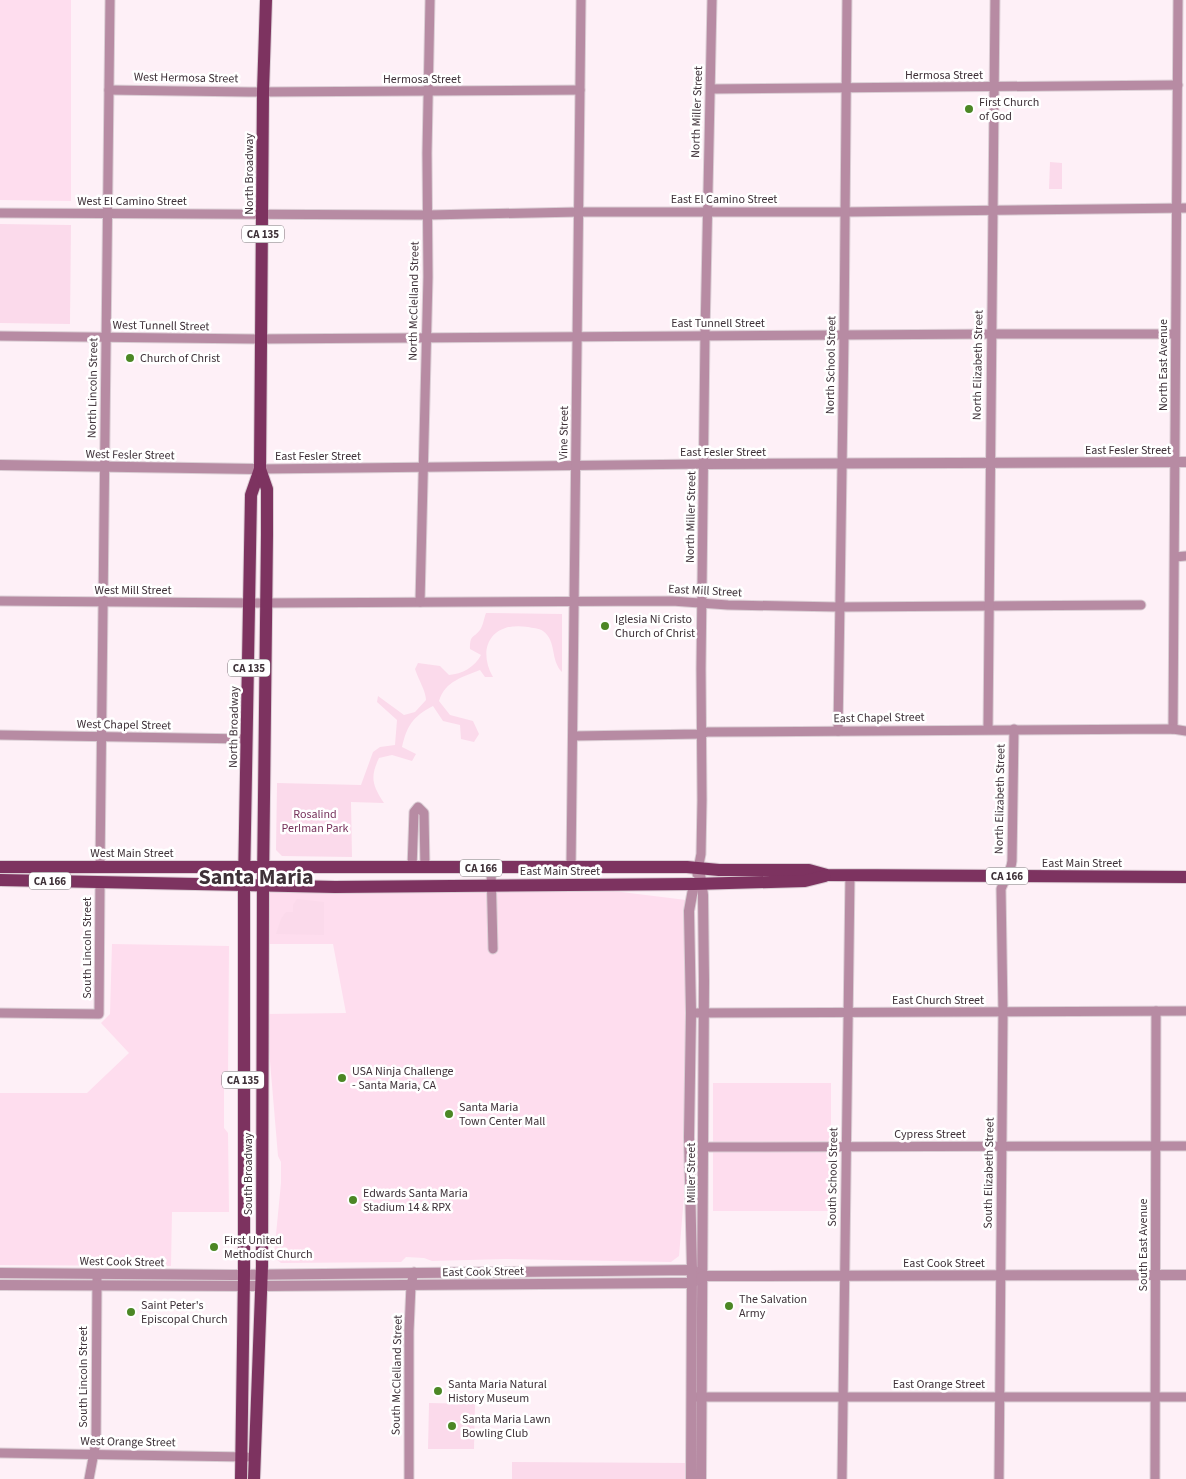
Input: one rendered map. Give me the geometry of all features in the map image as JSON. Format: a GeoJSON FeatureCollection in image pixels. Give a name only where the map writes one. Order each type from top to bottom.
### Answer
{"type":"FeatureCollection","features":[{"type":"Feature","properties":{"kind":"main road","name":"North Broadway"},"geometry":{"type":"LineString","coordinates":[[245,868],[251,494],[260,469],[263,92],[266,0]]}},
{"type":"Feature","properties":{"kind":"main road","name":"North Broadway"},"geometry":{"type":"LineString","coordinates":[[260,469],[267,489],[263,868]]}},
{"type":"Feature","properties":{"kind":"main road","name":"West Main Street"},"geometry":{"type":"LineString","coordinates":[[0,867],[263,868]]}},
{"type":"Feature","properties":{"kind":"main road"},"geometry":{"type":"LineString","coordinates":[[26,880],[47,876],[91,874],[99,872],[100,867]]}},
{"type":"Feature","properties":{"kind":"main road"},"geometry":{"type":"LineString","coordinates":[[100,883],[102,878],[107,875],[157,873],[179,867]]}},
{"type":"Feature","properties":{"kind":"main road","name":"East Main Street"},"geometry":{"type":"LineString","coordinates":[[263,868],[699,867],[719,870],[809,870],[827,875]]}},
{"type":"Feature","properties":{"kind":"main road","name":"South Broadway"},"geometry":{"type":"LineString","coordinates":[[241,1479],[244,1280],[245,868]]}},
{"type":"Feature","properties":{"kind":"main road","name":"South Broadway"},"geometry":{"type":"LineString","coordinates":[[254,1479],[261,1280],[263,868]]}},
{"type":"Feature","properties":{"kind":"main road","name":"East Main Street"},"geometry":{"type":"LineString","coordinates":[[263,885],[335,887],[698,883],[805,881],[827,875],[1009,873],[1186,877]]}},
{"type":"Feature","properties":{"kind":"main road","name":"CA 166"},"geometry":{"type":"LineString","coordinates":[[0,880],[263,885]]}},
{"type":"Feature","properties":{"kind":"street","name":"North Lincoln Street"},"geometry":{"type":"LineString","coordinates":[[100,867],[110,0]]}},
{"type":"Feature","properties":{"kind":"street","name":"North McClelland Street"},"geometry":{"type":"LineString","coordinates":[[420,602],[426,338],[430,0]]}},
{"type":"Feature","properties":{"kind":"street","name":"Vine Street"},"geometry":{"type":"LineString","coordinates":[[571,867],[581,0]]}},
{"type":"Feature","properties":{"kind":"street","name":"North Miller Street"},"geometry":{"type":"LineString","coordinates":[[699,867],[702,800],[705,335],[712,0]]}},
{"type":"Feature","properties":{"kind":"street","name":"North School Street"},"geometry":{"type":"LineString","coordinates":[[838,731],[848,88],[847,0]]}},
{"type":"Feature","properties":{"kind":"street","name":"North Elizabeth Street"},"geometry":{"type":"LineString","coordinates":[[988,729],[995,0]]}},
{"type":"Feature","properties":{"kind":"street","name":"North East Avenue"},"geometry":{"type":"LineString","coordinates":[[1173,729],[1175,557],[1181,462],[1175,334],[1181,208],[1178,0]]}},
{"type":"Feature","properties":{"kind":"street","name":"Hermosa Street"},"geometry":{"type":"LineString","coordinates":[[710,89],[1178,85]]}},
{"type":"Feature","properties":{"kind":"street","name":"West Hermosa Street"},"geometry":{"type":"LineString","coordinates":[[109,90],[263,92]]}},
{"type":"Feature","properties":{"kind":"street","name":"Hermosa Street"},"geometry":{"type":"LineString","coordinates":[[263,92],[580,90]]}},
{"type":"Feature","properties":{"kind":"street","name":"East El Camino Street"},"geometry":{"type":"LineString","coordinates":[[263,215],[1181,208]]}},
{"type":"Feature","properties":{"kind":"street","name":"West El Camino Street"},"geometry":{"type":"LineString","coordinates":[[0,213],[263,215]]}},
{"type":"Feature","properties":{"kind":"street","name":"East Tunnell Street"},"geometry":{"type":"LineString","coordinates":[[262,339],[577,338],[705,335],[1175,334]]}},
{"type":"Feature","properties":{"kind":"street","name":"West Tunnell Street"},"geometry":{"type":"LineString","coordinates":[[0,336],[262,339]]}},
{"type":"Feature","properties":{"kind":"street","name":"East Fesler Street"},"geometry":{"type":"LineString","coordinates":[[260,469],[705,464],[1181,462]]}},
{"type":"Feature","properties":{"kind":"street","name":"West Fesler Street"},"geometry":{"type":"LineString","coordinates":[[0,465],[260,469]]}},
{"type":"Feature","properties":{"kind":"street"},"geometry":{"type":"LineString","coordinates":[[1175,557],[1186,556]]}},
{"type":"Feature","properties":{"kind":"street","name":"East Mill Street"},"geometry":{"type":"LineString","coordinates":[[266,603],[574,600],[672,601],[728,605],[839,607],[1141,604]]}},
{"type":"Feature","properties":{"kind":"street","name":"West Mill Street"},"geometry":{"type":"LineString","coordinates":[[0,601],[266,603]]}},
{"type":"Feature","properties":{"kind":"street","name":"East Chapel Street"},"geometry":{"type":"LineString","coordinates":[[573,736],[701,734],[707,732],[988,729],[1173,729],[1186,731]]}},
{"type":"Feature","properties":{"kind":"street","name":"North Elizabeth Street"},"geometry":{"type":"LineString","coordinates":[[1009,873],[1014,729]]}},
{"type":"Feature","properties":{"kind":"street","name":"West Chapel Street"},"geometry":{"type":"LineString","coordinates":[[0,735],[101,738],[247,738]]}},
{"type":"Feature","properties":{"kind":"street"},"geometry":{"type":"LineString","coordinates":[[418,807],[424,813],[418,868],[414,812],[418,807]]}},
{"type":"Feature","properties":{"kind":"street","name":"Miller Street"},"geometry":{"type":"LineString","coordinates":[[691,1479],[703,1276],[704,1013],[698,883],[699,867]]}},
{"type":"Feature","properties":{"kind":"street"},"geometry":{"type":"LineString","coordinates":[[491,868],[493,949]]}},
{"type":"Feature","properties":{"kind":"street","name":"South Elizabeth Street"},"geometry":{"type":"LineString","coordinates":[[999,1479],[1003,1012],[1002,889],[1009,873]]}},
{"type":"Feature","properties":{"kind":"street","name":"South School Street"},"geometry":{"type":"LineString","coordinates":[[842,1479],[850,875]]}},
{"type":"Feature","properties":{"kind":"street","name":"South Lincoln Street"},"geometry":{"type":"LineString","coordinates":[[0,1013],[99,1014],[100,883]]}},
{"type":"Feature","properties":{"kind":"street","name":"Miller Street"},"geometry":{"type":"LineString","coordinates":[[698,883],[689,911],[691,1013],[689,1137],[692,1283],[701,1479]]}},
{"type":"Feature","properties":{"kind":"street","name":"South East Avenue"},"geometry":{"type":"LineString","coordinates":[[1155,1479],[1156,1012]]}},
{"type":"Feature","properties":{"kind":"street","name":"East Church Street"},"geometry":{"type":"LineString","coordinates":[[691,1013],[1186,1012]]}},
{"type":"Feature","properties":{"kind":"street","name":"Cypress Street"},"geometry":{"type":"LineString","coordinates":[[704,1147],[1186,1146]]}},
{"type":"Feature","properties":{"kind":"street","name":"East Cook Street"},"geometry":{"type":"LineString","coordinates":[[261,1280],[414,1272],[692,1270],[703,1276],[1186,1274]]}},
{"type":"Feature","properties":{"kind":"street"},"geometry":{"type":"LineString","coordinates":[[556,1271],[556,1284]]}},
{"type":"Feature","properties":{"kind":"street","name":"South McClelland Street"},"geometry":{"type":"LineString","coordinates":[[409,1479],[409,1331],[411,1285],[414,1272]]}},
{"type":"Feature","properties":{"kind":"street","name":"West Cook Street"},"geometry":{"type":"LineString","coordinates":[[0,1274],[97,1274],[244,1280]]}},
{"type":"Feature","properties":{"kind":"street","name":"South Lincoln Street"},"geometry":{"type":"LineString","coordinates":[[89,1479],[94,1454],[97,1274]]}},
{"type":"Feature","properties":{"kind":"street"},"geometry":{"type":"LineString","coordinates":[[692,1283],[703,1276]]}},
{"type":"Feature","properties":{"kind":"street"},"geometry":{"type":"LineString","coordinates":[[244,1280],[261,1280]]}},
{"type":"Feature","properties":{"kind":"street","name":"West Cook Street"},"geometry":{"type":"LineString","coordinates":[[0,1285],[96,1286],[244,1280]]}},
{"type":"Feature","properties":{"kind":"street","name":"East Cook Street"},"geometry":{"type":"LineString","coordinates":[[261,1280],[411,1285],[692,1283]]}},
{"type":"Feature","properties":{"kind":"street","name":"East Orange Street"},"geometry":{"type":"LineString","coordinates":[[696,1397],[1186,1397]]}},
{"type":"Feature","properties":{"kind":"street","name":"West Orange Street"},"geometry":{"type":"LineString","coordinates":[[0,1453],[255,1457]]}},
{"type":"Feature","properties":{"kind":"shaded area"},"geometry":{"type":"Polygon","coordinates":[[[0,0],[71,0],[71,201],[0,200],[0,0]]]}},
{"type":"Feature","properties":{"kind":"shaded area"},"geometry":{"type":"Polygon","coordinates":[[[573,886],[686,900],[687,1159],[679,1256],[671,1262],[505,1259],[432,1261],[424,1258],[406,1257],[401,1262],[281,1263],[274,1255],[281,1183],[281,1162],[278,1156],[266,1014],[346,1013],[333,944],[264,944],[265,888],[573,886]]]}},
{"type":"Feature","properties":{"kind":"shaded area"},"geometry":{"type":"Polygon","coordinates":[[[112,944],[229,946],[228,1077],[224,1080],[224,1128],[228,1133],[229,1212],[172,1212],[171,1266],[0,1265],[0,1093],[87,1093],[129,1053],[101,1023],[110,1014],[112,944]]]}},
{"type":"Feature","properties":{"kind":"shaded area"},"geometry":{"type":"Polygon","coordinates":[[[713,1083],[831,1083],[831,1211],[713,1211],[713,1083]]]}},
{"type":"Feature","properties":{"kind":"green space"},"geometry":{"type":"Polygon","coordinates":[[[1050,162],[1062,163],[1062,189],[1049,189],[1050,162]]]}},
{"type":"Feature","properties":{"kind":"green space"},"geometry":{"type":"Polygon","coordinates":[[[0,224],[71,225],[70,324],[0,323],[0,224]]]}},
{"type":"Feature","properties":{"kind":"green space","name":"Rosalind Perlman Park"},"geometry":{"type":"Polygon","coordinates":[[[486,613],[562,614],[562,672],[556,662],[550,640],[540,629],[516,626],[497,632],[487,646],[486,656],[493,677],[485,677],[480,670],[461,678],[450,684],[439,701],[450,715],[473,721],[479,734],[474,742],[461,739],[460,725],[443,721],[433,706],[426,710],[415,718],[408,728],[402,747],[416,754],[412,761],[392,755],[379,758],[373,776],[377,791],[384,803],[351,802],[352,857],[282,856],[276,850],[277,783],[361,785],[373,752],[380,747],[395,745],[397,720],[377,702],[378,696],[404,715],[415,712],[426,700],[415,669],[418,663],[440,666],[449,675],[459,673],[472,666],[481,655],[470,649],[472,637],[481,628],[486,613]]]}},
{"type":"Feature","properties":{"kind":"green space"},"geometry":{"type":"Polygon","coordinates":[[[297,899],[324,902],[324,935],[276,934],[281,919],[286,912],[293,912],[293,905],[297,899]]]}},
{"type":"Feature","properties":{"kind":"green space","name":"Santa Maria Lawn Bowling Club"},"geometry":{"type":"Polygon","coordinates":[[[429,1403],[475,1404],[474,1449],[428,1449],[429,1403]]]}},
{"type":"Feature","properties":{"kind":"green space"},"geometry":{"type":"Polygon","coordinates":[[[512,1462],[686,1463],[686,1479],[512,1479],[512,1462]]]}},
{"type":"Feature","properties":{"kind":"place","name":"First Church of God"},"geometry":{"type":"Point","coordinates":[969,109]}},
{"type":"Feature","properties":{"kind":"place","name":"Church of Christ"},"geometry":{"type":"Point","coordinates":[130,358]}},
{"type":"Feature","properties":{"kind":"place","name":"Iglesia Ni Cristo Church of Christ"},"geometry":{"type":"Point","coordinates":[605,626]}},
{"type":"Feature","properties":{"kind":"place","name":"USA Ninja Challenge - Santa Maria, CA"},"geometry":{"type":"Point","coordinates":[342,1078]}},
{"type":"Feature","properties":{"kind":"place","name":"Santa Maria Town Center Mall"},"geometry":{"type":"Point","coordinates":[449,1114]}},
{"type":"Feature","properties":{"kind":"place","name":"Edwards Santa Maria Stadium 14 & RPX"},"geometry":{"type":"Point","coordinates":[353,1200]}},
{"type":"Feature","properties":{"kind":"place","name":"First United Methodist Church"},"geometry":{"type":"Point","coordinates":[214,1247]}},
{"type":"Feature","properties":{"kind":"place","name":"The Salvation Army"},"geometry":{"type":"Point","coordinates":[729,1306]}},
{"type":"Feature","properties":{"kind":"place","name":"Saint Peter's Episcopal Church"},"geometry":{"type":"Point","coordinates":[131,1312]}},
{"type":"Feature","properties":{"kind":"place","name":"Santa Maria Natural History Museum"},"geometry":{"type":"Point","coordinates":[438,1391]}},
{"type":"Feature","properties":{"kind":"place","name":"Santa Maria Lawn Bowling Club"},"geometry":{"type":"Point","coordinates":[452,1426]}},
{"type":"Feature","properties":{"kind":"district","name":"Santa Maria"},"geometry":{"type":"Point","coordinates":[256,877]}}]}
